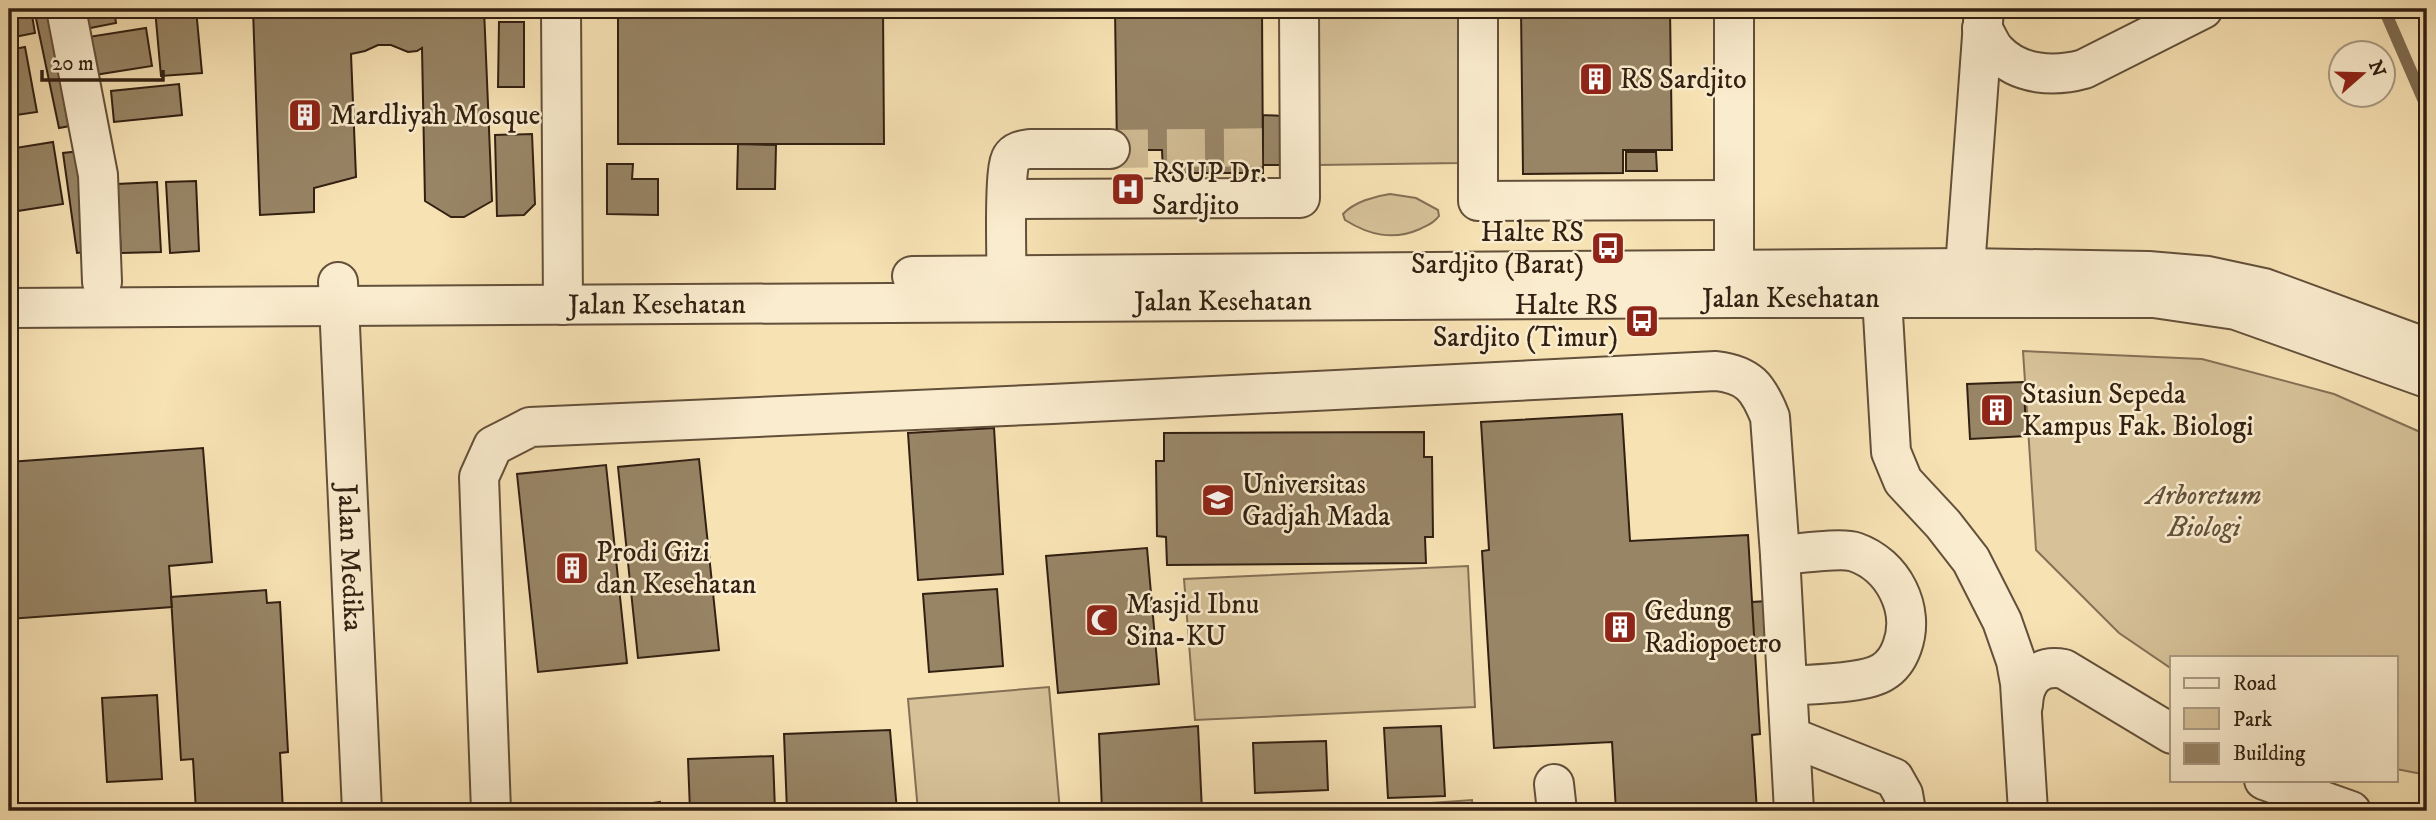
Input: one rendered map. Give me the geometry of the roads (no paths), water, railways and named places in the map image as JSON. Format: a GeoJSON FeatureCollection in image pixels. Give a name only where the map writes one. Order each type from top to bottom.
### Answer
{"type":"FeatureCollection","features":[{"type":"Feature","properties":{"kind":"street"},"geometry":{"type":"LineString","coordinates":[[66,9],[98,174],[102,282]]}},
{"type":"Feature","properties":{"kind":"street"},"geometry":{"type":"LineString","coordinates":[[561,9],[563,292]]}},
{"type":"Feature","properties":{"kind":"street"},"geometry":{"type":"LineString","coordinates":[[1007,200],[1300,198],[1296,147],[1299,9]]}},
{"type":"Feature","properties":{"kind":"street"},"geometry":{"type":"LineString","coordinates":[[1478,9],[1478,201],[1734,200]]}},
{"type":"Feature","properties":{"kind":"street"},"geometry":{"type":"LineString","coordinates":[[1734,9],[1734,284]]}},
{"type":"Feature","properties":{"kind":"street"},"geometry":{"type":"LineString","coordinates":[[1983,18],[1995,50],[2008,62],[2028,70],[2066,74],[2084,69],[2203,9]]}},
{"type":"Feature","properties":{"kind":"street"},"geometry":{"type":"LineString","coordinates":[[1965,268],[1983,18]]}},
{"type":"Feature","properties":{"kind":"street"},"geometry":{"type":"LineString","coordinates":[[1007,288],[1007,166],[1010,159],[1015,153],[1030,149],[1110,149]]}},
{"type":"Feature","properties":{"kind":"street","name":"Jalan Kesehatan"},"geometry":{"type":"LineString","coordinates":[[9,308],[338,293],[1734,284],[1965,268],[2148,271],[2238,281],[2264,288],[2427,348]]}},
{"type":"Feature","properties":{"kind":"street","name":"Jalan Kesehatan"},"geometry":{"type":"LineString","coordinates":[[9,283],[102,282],[338,293]]}},
{"type":"Feature","properties":{"kind":"street","name":"Jalan Kesehatan"},"geometry":{"type":"LineString","coordinates":[[1734,284],[1882,297],[2154,298],[2205,304],[2260,317],[2427,378]]}},
{"type":"Feature","properties":{"kind":"street","name":"Jalan Medika"},"geometry":{"type":"LineString","coordinates":[[338,293],[362,811]]}},
{"type":"Feature","properties":{"kind":"street"},"geometry":{"type":"LineString","coordinates":[[1882,297],[1888,437],[1895,466],[1912,493],[1956,539],[1987,589],[2002,621],[2016,661],[2022,705],[2028,811]]}},
{"type":"Feature","properties":{"kind":"street"},"geometry":{"type":"LineString","coordinates":[[491,811],[479,477],[493,446],[530,426],[1052,404],[1716,371],[1735,373],[1750,383],[1763,400],[1770,417],[1794,811]]}},
{"type":"Feature","properties":{"kind":"street"},"geometry":{"type":"LineString","coordinates":[[1780,555],[1851,551],[1873,560],[1900,593],[1907,617],[1904,640],[1897,659],[1882,673],[1861,679],[1788,687]]}},
{"type":"Feature","properties":{"kind":"street"},"geometry":{"type":"LineString","coordinates":[[2022,705],[2023,695],[2033,675],[2044,668],[2064,669],[2170,733]]}},
{"type":"Feature","properties":{"kind":"street"},"geometry":{"type":"LineString","coordinates":[[1791,737],[1894,778],[1903,794],[1906,811]]}},
{"type":"Feature","properties":{"kind":"street"},"geometry":{"type":"LineString","coordinates":[[2269,782],[2351,811]]}},
{"type":"Feature","properties":{"kind":"waterway"},"geometry":{"type":"LineString","coordinates":[[2384,9],[2427,108]]}},
{"type":"Feature","properties":{"kind":"tunnel"},"geometry":{"type":"LineString","coordinates":[[1110,149],[1291,147]]}},
{"type":"Feature","properties":{"kind":"place","name":"RS Sardjito"},"geometry":{"type":"Point","coordinates":[1596,79]}},
{"type":"Feature","properties":{"kind":"place","name":"Mardliyah Mosque"},"geometry":{"type":"Point","coordinates":[305,115]}},
{"type":"Feature","properties":{"kind":"place","name":"RSUP Dr. Sardjito"},"geometry":{"type":"Point","coordinates":[1128,189]}},
{"type":"Feature","properties":{"kind":"place","name":"Halte RS Sardjito (Barat)"},"geometry":{"type":"Point","coordinates":[1608,248]}},
{"type":"Feature","properties":{"kind":"place","name":"Halte RS Sardjito (Timur)"},"geometry":{"type":"Point","coordinates":[1642,321]}},
{"type":"Feature","properties":{"kind":"place","name":"Stasiun Sepeda Kampus Fak. Biologi"},"geometry":{"type":"Point","coordinates":[1997,410]}},
{"type":"Feature","properties":{"kind":"place","name":"Universitas Gadjah Mada"},"geometry":{"type":"Point","coordinates":[1218,500]}},
{"type":"Feature","properties":{"kind":"place","name":"Prodi Gizi dan Kesehatan"},"geometry":{"type":"Point","coordinates":[572,568]}},
{"type":"Feature","properties":{"kind":"place","name":"Masjid Ibnu Sina-KU"},"geometry":{"type":"Point","coordinates":[1102,620]}},
{"type":"Feature","properties":{"kind":"place","name":"Gedung Radiopoetro"},"geometry":{"type":"Point","coordinates":[1620,627]}},
{"type":"Feature","properties":{"kind":"park label","name":"Arboretum Biologi"},"geometry":{"type":"Point","coordinates":[2204,511]}}]}
